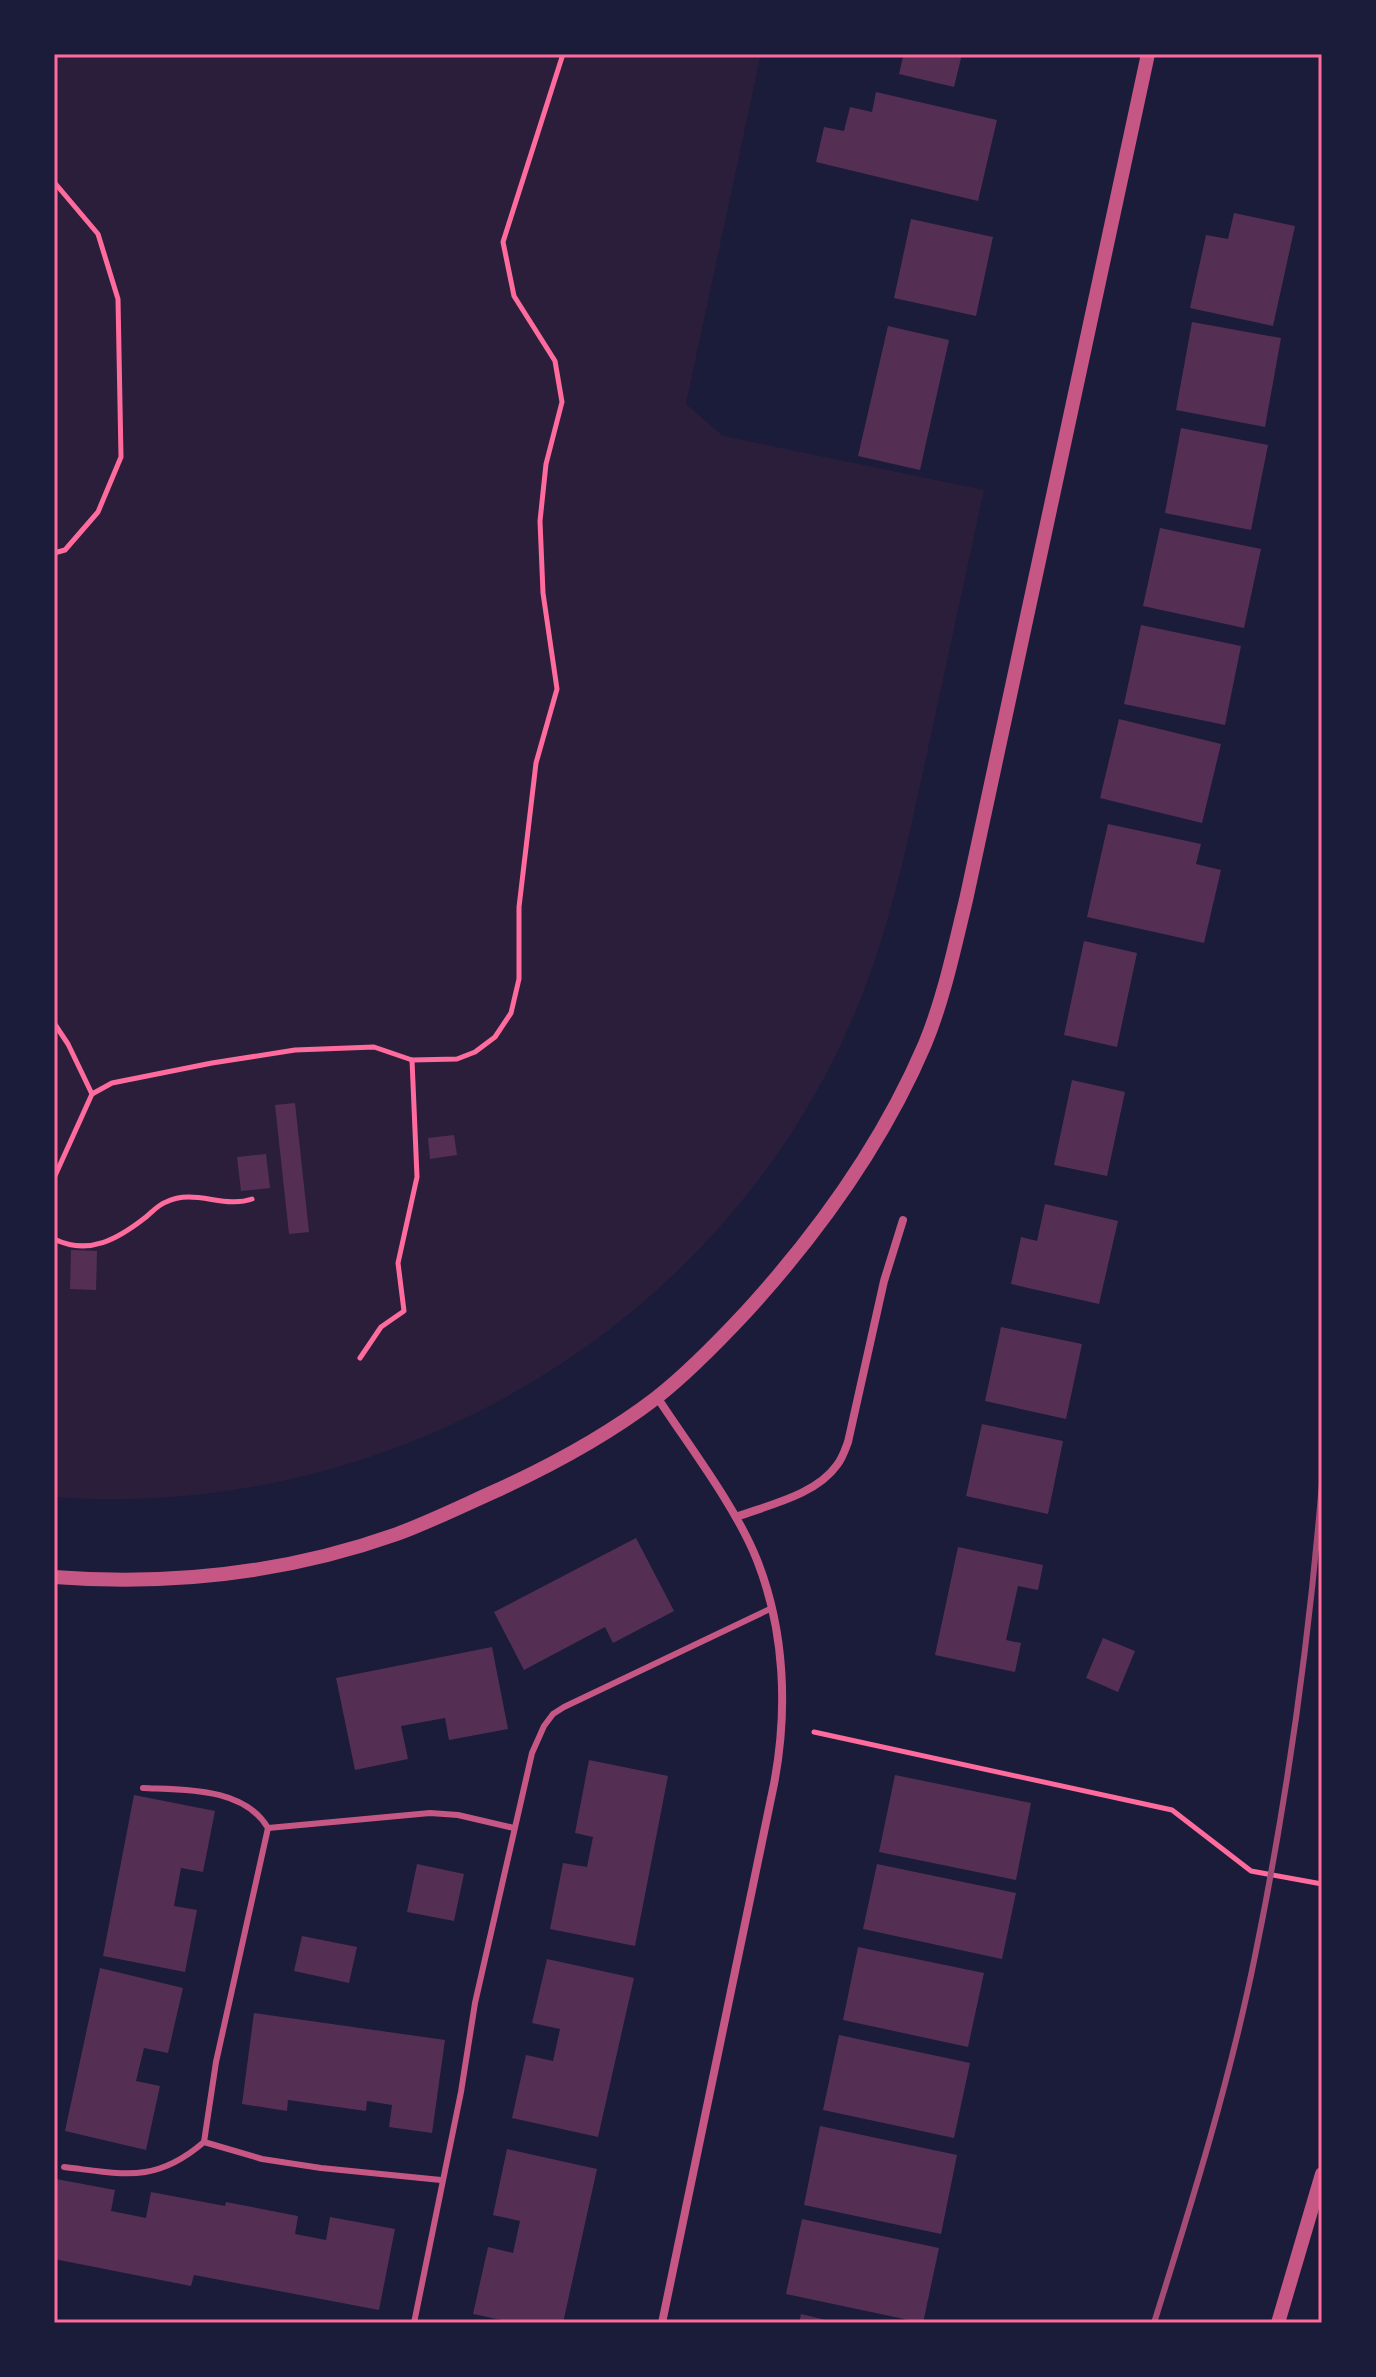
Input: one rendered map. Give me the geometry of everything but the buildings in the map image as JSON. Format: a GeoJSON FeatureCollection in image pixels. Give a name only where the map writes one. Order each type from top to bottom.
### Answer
{"type":"FeatureCollection","features":[{"type":"Feature","properties":{"kind":"street"},"geometry":{"type":"LineString","coordinates":[[54,1577],[127,1582],[255,1571],[327,1555],[398,1534],[523,1478],[583,1445],[657,1397],[719,1340],[785,1269],[826,1218],[859,1170],[925,1044],[944,989],[966,900],[1148,54]]}},
{"type":"Feature","properties":{"kind":"street"},"geometry":{"type":"LineString","coordinates":[[736,1517],[822,1481],[837,1465],[856,1415],[884,1281],[903,1220]]}},
{"type":"Feature","properties":{"kind":"street"},"geometry":{"type":"LineString","coordinates":[[657,1397],[736,1517],[757,1559],[772,1608],[783,1693],[780,1755],[662,2323]]}},
{"type":"Feature","properties":{"kind":"street"},"geometry":{"type":"LineString","coordinates":[[1278,2323],[1322,2174]]}},
{"type":"Feature","properties":{"kind":"lane"},"geometry":{"type":"LineString","coordinates":[[414,2323],[461,2092],[475,2003],[532,1753],[544,1726],[553,1714],[772,1608]]}},
{"type":"Feature","properties":{"kind":"lane"},"geometry":{"type":"LineString","coordinates":[[64,2167],[141,2174],[164,2169],[186,2158],[204,2142],[216,2062],[268,1828],[260,1814],[231,1798],[143,1788]]}},
{"type":"Feature","properties":{"kind":"lane"},"geometry":{"type":"LineString","coordinates":[[268,1828],[430,1813],[458,1815],[514,1828]]}},
{"type":"Feature","properties":{"kind":"lane"},"geometry":{"type":"LineString","coordinates":[[204,2142],[262,2159],[441,2180]]}},
{"type":"Feature","properties":{"kind":"path"},"geometry":{"type":"LineString","coordinates":[[54,1178],[92,1094],[112,1083],[295,1050],[374,1047],[412,1060],[457,1059],[475,1052],[495,1037],[511,1013],[519,979],[519,907],[536,763],[557,689],[543,593],[540,521],[546,464],[562,402],[555,361],[514,296],[503,242],[563,54]]}},
{"type":"Feature","properties":{"kind":"path"},"geometry":{"type":"LineString","coordinates":[[54,182],[98,234],[118,299],[121,457],[98,512],[65,550],[54,553]]}},
{"type":"Feature","properties":{"kind":"path"},"geometry":{"type":"LineString","coordinates":[[54,1023],[68,1044],[92,1094]]}},
{"type":"Feature","properties":{"kind":"path"},"geometry":{"type":"LineString","coordinates":[[360,1358],[381,1327],[404,1311],[398,1263],[417,1177],[412,1060]]}},
{"type":"Feature","properties":{"kind":"path"},"geometry":{"type":"LineString","coordinates":[[54,1239],[77,1246],[105,1244],[163,1203],[177,1197],[199,1196],[243,1202],[252,1199]]}},
{"type":"Feature","properties":{"kind":"path"},"geometry":{"type":"LineString","coordinates":[[814,1732],[1172,1810],[1251,1871],[1322,1884]]}},
{"type":"Feature","properties":{"kind":"shaded area"},"geometry":{"type":"Polygon","coordinates":[[[54,54],[761,54],[686,404],[723,436],[984,490],[907,845],[874,964],[806,1109],[732,1213],[643,1303],[541,1377],[428,1435],[308,1475],[183,1496],[54,1497],[54,54]]]}},
{"type":"Feature","properties":{"kind":"railway"},"geometry":{"type":"LineString","coordinates":[[1154,2323],[1222,2095],[1255,1956],[1296,1721],[1322,1483]]}}]}
